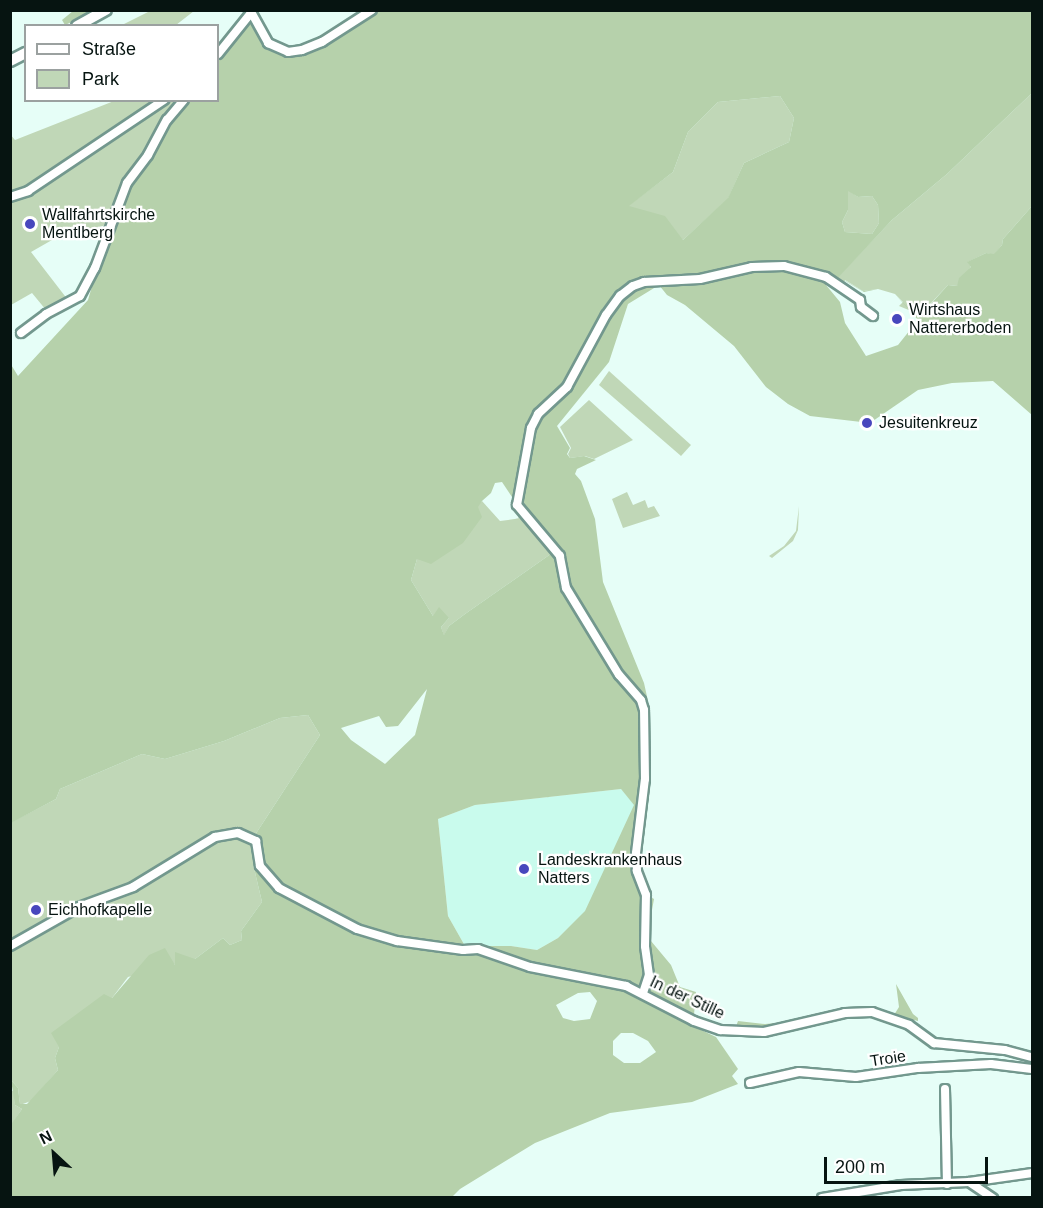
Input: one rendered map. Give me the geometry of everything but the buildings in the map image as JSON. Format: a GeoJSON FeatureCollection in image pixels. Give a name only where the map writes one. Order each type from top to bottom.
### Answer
{"type":"FeatureCollection","features":[{"type":"Feature","properties":{"kind":"main road"},"geometry":{"type":"LineString","coordinates":[[81,24],[106,10]]}},
{"type":"Feature","properties":{"kind":"main road"},"geometry":{"type":"LineString","coordinates":[[10,61],[24,54]]}},
{"type":"Feature","properties":{"kind":"street"},"geometry":{"type":"LineString","coordinates":[[219,53],[250,12],[268,43],[288,52],[302,50],[322,42],[372,10]]}},
{"type":"Feature","properties":{"kind":"street"},"geometry":{"type":"LineString","coordinates":[[10,197],[28,191],[161,102]]}},
{"type":"Feature","properties":{"kind":"street"},"geometry":{"type":"LineString","coordinates":[[21,333],[46,314],[80,296],[95,268],[127,183],[148,155],[167,120],[182,102]]}},
{"type":"Feature","properties":{"kind":"street"},"geometry":{"type":"LineString","coordinates":[[644,993],[649,975],[645,946],[646,895],[637,871],[636,853],[645,779],[644,710],[641,700],[619,675],[566,588],[560,556],[518,508],[517,498],[527,444],[538,414],[567,387],[606,315],[620,296],[633,286],[657,279],[684,280],[752,267],[784,266],[826,277],[860,300],[861,307],[873,316]]}},
{"type":"Feature","properties":{"kind":"street","name":"In der Stille"},"geometry":{"type":"LineString","coordinates":[[10,946],[79,907],[133,887],[215,837],[231,833],[254,838],[260,866],[279,888],[357,929],[397,940],[463,950],[471,948],[494,953],[530,967],[617,984],[644,993],[708,1026],[738,1033],[773,1031],[852,1012],[872,1012],[909,1025],[934,1043],[1005,1050],[1032,1057]]}},
{"type":"Feature","properties":{"kind":"street","name":"Troie"},"geometry":{"type":"LineString","coordinates":[[750,1083],[799,1072],[856,1077],[918,1068],[991,1064],[1032,1069]]}},
{"type":"Feature","properties":{"kind":"street"},"geometry":{"type":"LineString","coordinates":[[945,1089],[947,1184]]}},
{"type":"Feature","properties":{"kind":"street"},"geometry":{"type":"LineString","coordinates":[[822,1197],[901,1185],[969,1182],[1032,1173]]}},
{"type":"Feature","properties":{"kind":"street"},"geometry":{"type":"LineString","coordinates":[[969,1182],[993,1197]]}},
{"type":"Feature","properties":{"kind":"shaded area"},"geometry":{"type":"Polygon","coordinates":[[[73,11],[96,11],[67,24],[62,20],[73,11]]]}},
{"type":"Feature","properties":{"kind":"shaded area"},"geometry":{"type":"Polygon","coordinates":[[[379,11],[1032,11],[1032,93],[947,174],[892,220],[835,281],[841,283],[844,280],[863,291],[878,289],[864,292],[845,281],[841,284],[830,279],[826,285],[840,302],[845,323],[866,356],[898,345],[918,320],[895,294],[918,318],[948,285],[957,286],[959,278],[971,267],[967,262],[986,253],[994,254],[1002,245],[1003,239],[1032,206],[1032,415],[993,381],[952,383],[918,390],[870,423],[810,416],[788,404],[766,387],[734,346],[685,305],[667,295],[659,285],[628,304],[609,362],[557,426],[570,448],[567,454],[570,458],[584,456],[596,460],[577,469],[575,474],[581,481],[595,519],[603,582],[644,683],[648,701],[640,703],[647,727],[649,790],[636,873],[647,895],[654,899],[650,921],[645,924],[643,941],[651,941],[671,965],[680,987],[696,992],[693,1026],[716,1037],[738,1069],[732,1076],[738,1084],[692,1102],[610,1113],[535,1143],[460,1189],[452,1197],[11,1197],[11,1121],[12,1123],[22,1109],[15,1105],[11,1080],[18,1088],[20,1104],[27,1104],[58,1070],[55,1058],[59,1047],[51,1033],[104,994],[112,998],[149,955],[165,948],[175,965],[175,952],[195,959],[223,938],[230,945],[242,940],[241,931],[262,902],[253,864],[255,835],[320,735],[308,715],[280,718],[224,741],[165,759],[142,754],[60,789],[56,799],[11,823],[10,363],[18,376],[88,300],[125,174],[184,102],[219,102],[219,60],[249,22],[266,48],[295,55],[311,51],[379,11]],[[780,96],[718,102],[688,132],[673,172],[629,206],[665,216],[683,240],[728,198],[744,163],[789,142],[794,118],[780,96]],[[848,191],[848,210],[842,222],[845,232],[872,234],[879,223],[878,205],[872,196],[858,197],[848,191]],[[502,482],[495,483],[491,493],[478,507],[482,517],[463,543],[431,564],[417,559],[411,580],[433,616],[439,607],[449,618],[441,627],[444,635],[449,626],[555,551],[522,518],[517,519],[521,515],[518,506],[502,482]],[[427,689],[398,726],[386,727],[379,716],[341,728],[351,740],[385,764],[415,735],[427,689]],[[621,789],[475,805],[438,819],[448,916],[465,946],[511,946],[537,950],[558,938],[585,911],[634,805],[621,789]],[[590,992],[578,993],[556,1005],[563,1018],[574,1021],[590,1019],[597,1001],[590,992]],[[621,1033],[613,1041],[613,1055],[624,1063],[640,1063],[656,1052],[648,1041],[633,1033],[621,1033]]]}},
{"type":"Feature","properties":{"kind":"shaded area","name":"Landeskrankenhaus Natters"},"geometry":{"type":"Polygon","coordinates":[[[621,789],[635,805],[586,911],[558,938],[537,950],[511,946],[465,946],[448,916],[438,819],[475,805],[621,789]]]}},
{"type":"Feature","properties":{"kind":"shaded area"},"geometry":{"type":"Polygon","coordinates":[[[896,984],[918,1021],[894,1015],[899,1007],[896,984]]]}},
{"type":"Feature","properties":{"kind":"shaded area"},"geometry":{"type":"Polygon","coordinates":[[[738,1021],[765,1024],[788,1022],[751,1031],[748,1027],[735,1029],[738,1021]]]}},
{"type":"Feature","properties":{"kind":"green space"},"geometry":{"type":"Polygon","coordinates":[[[150,10],[194,11],[177,24],[124,24],[150,10]]]}},
{"type":"Feature","properties":{"kind":"green space"},"geometry":{"type":"Polygon","coordinates":[[[1032,93],[1032,206],[1003,239],[1002,245],[994,255],[986,253],[968,262],[971,267],[957,286],[948,285],[917,318],[911,311],[899,306],[903,302],[895,294],[878,289],[863,291],[845,280],[841,283],[834,281],[892,220],[947,174],[1032,93]]]}},
{"type":"Feature","properties":{"kind":"green space"},"geometry":{"type":"Polygon","coordinates":[[[780,96],[794,118],[789,142],[744,163],[728,199],[683,240],[628,206],[673,172],[688,132],[718,102],[780,96]]]}},
{"type":"Feature","properties":{"kind":"green space"},"geometry":{"type":"Polygon","coordinates":[[[111,102],[184,102],[110,224],[52,240],[31,252],[68,300],[46,310],[32,293],[11,305],[10,134],[15,140],[111,102]]]}},
{"type":"Feature","properties":{"kind":"green space"},"geometry":{"type":"Polygon","coordinates":[[[848,190],[858,197],[872,196],[878,205],[879,223],[872,234],[845,232],[842,222],[848,210],[848,190]]]}},
{"type":"Feature","properties":{"kind":"green space"},"geometry":{"type":"Polygon","coordinates":[[[609,371],[691,445],[681,456],[599,385],[609,371]]]}},
{"type":"Feature","properties":{"kind":"green space"},"geometry":{"type":"Polygon","coordinates":[[[589,400],[633,440],[594,459],[585,456],[570,458],[568,454],[571,448],[560,427],[589,400]]]}},
{"type":"Feature","properties":{"kind":"green space"},"geometry":{"type":"Polygon","coordinates":[[[627,492],[633,505],[645,500],[648,508],[654,506],[660,516],[623,528],[612,499],[627,492]]]}},
{"type":"Feature","properties":{"kind":"green space"},"geometry":{"type":"Polygon","coordinates":[[[482,501],[500,521],[522,518],[555,551],[449,626],[444,636],[441,627],[449,618],[433,616],[411,580],[417,559],[482,501]]]}},
{"type":"Feature","properties":{"kind":"green space"},"geometry":{"type":"Polygon","coordinates":[[[799,506],[798,530],[793,541],[772,558],[769,556],[784,546],[796,531],[799,506]]]}},
{"type":"Feature","properties":{"kind":"green space"},"geometry":{"type":"Polygon","coordinates":[[[308,715],[320,735],[255,835],[253,864],[262,902],[241,931],[242,940],[230,945],[223,938],[195,959],[128,977],[112,998],[59,1047],[55,1058],[58,1070],[31,1101],[20,1105],[18,1088],[11,1080],[10,823],[56,799],[60,789],[142,754],[165,759],[224,741],[280,718],[308,715]]]}},
{"type":"Feature","properties":{"kind":"green space"},"geometry":{"type":"Polygon","coordinates":[[[11,1090],[14,1092],[15,1105],[22,1109],[12,1124],[11,1090]]]}},
{"type":"Feature","properties":{"kind":"place","name":"Wallfahrtskirche Mentlberg"},"geometry":{"type":"Point","coordinates":[30,224]}},
{"type":"Feature","properties":{"kind":"place","name":"Wirtshaus Nattererboden"},"geometry":{"type":"Point","coordinates":[897,319]}},
{"type":"Feature","properties":{"kind":"place","name":"Jesuitenkreuz"},"geometry":{"type":"Point","coordinates":[867,423]}},
{"type":"Feature","properties":{"kind":"place","name":"Landeskrankenhaus Natters"},"geometry":{"type":"Point","coordinates":[524,869]}},
{"type":"Feature","properties":{"kind":"place","name":"Eichhofkapelle"},"geometry":{"type":"Point","coordinates":[36,910]}}]}
